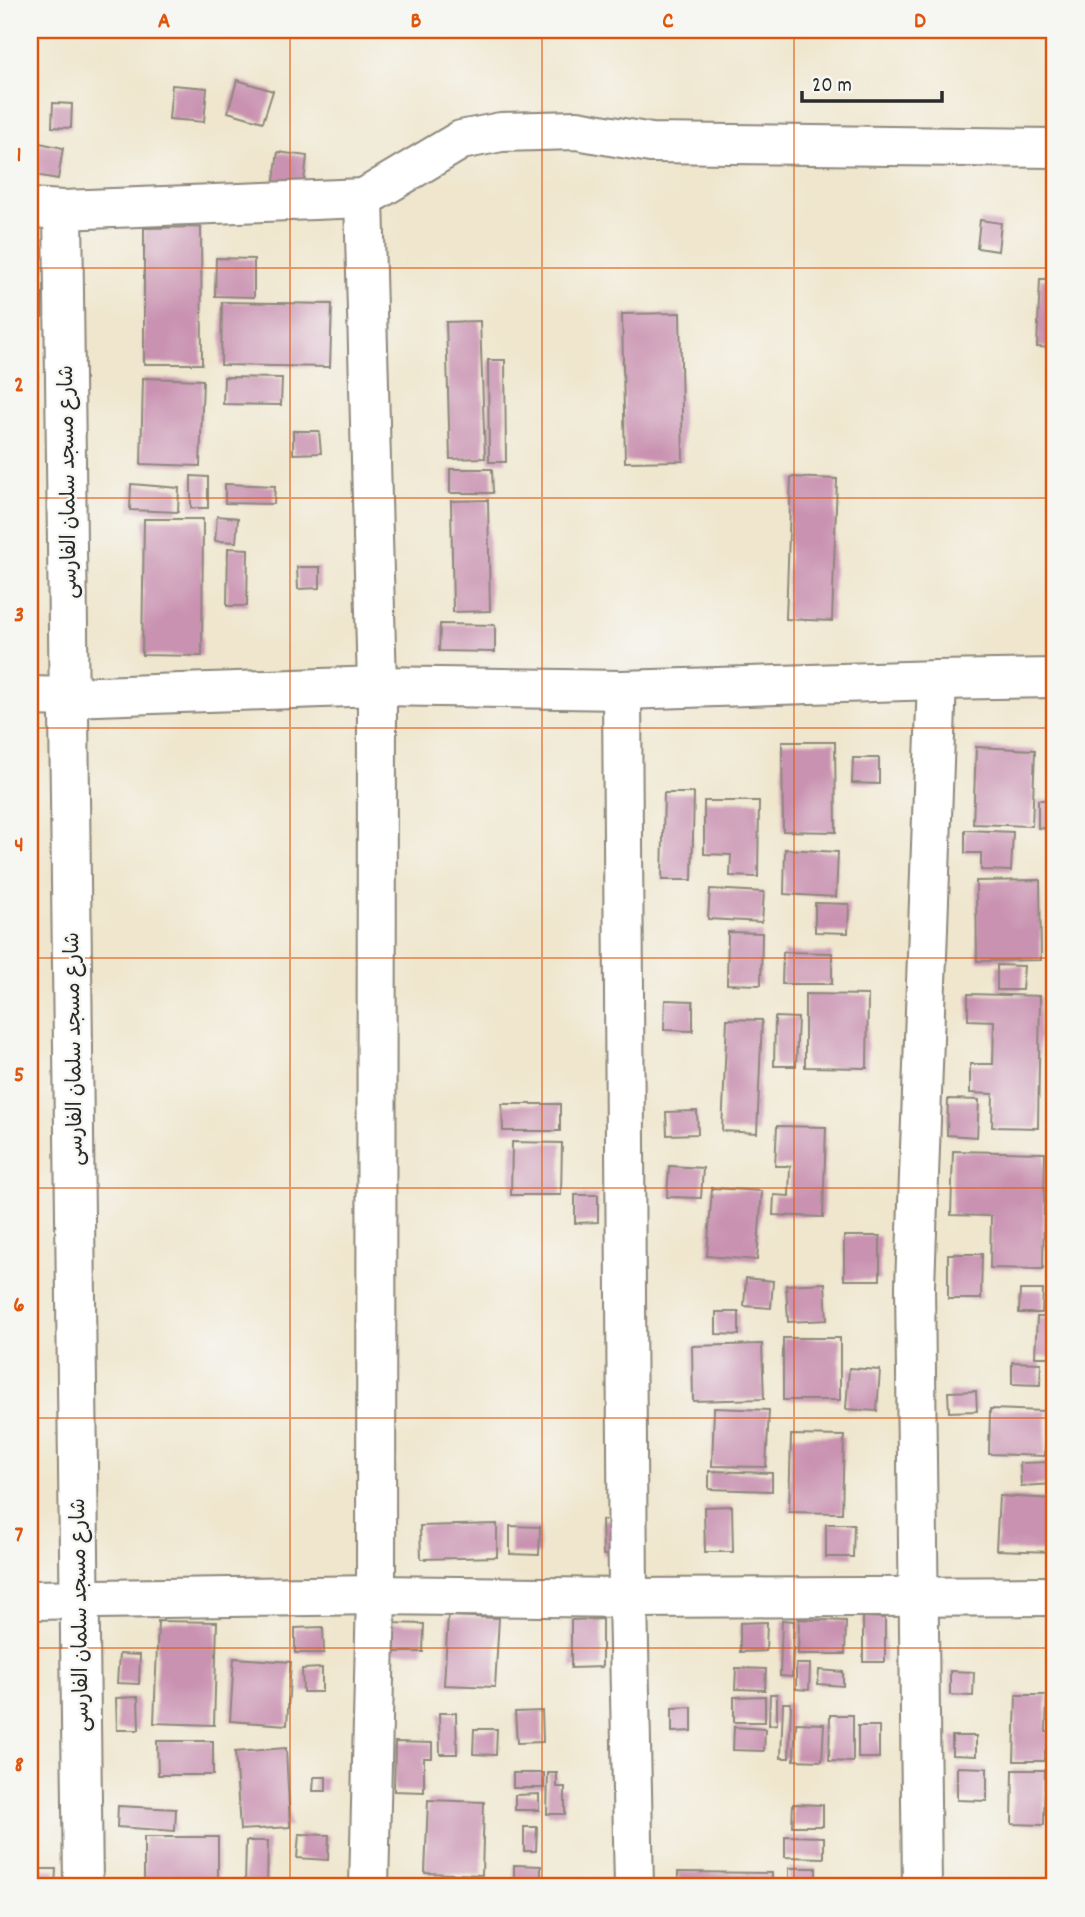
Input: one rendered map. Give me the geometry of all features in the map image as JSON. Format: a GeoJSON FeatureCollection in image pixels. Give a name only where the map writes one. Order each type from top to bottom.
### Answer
{"type":"FeatureCollection","features":[{"type":"Feature","properties":{"kind":"street"},"geometry":{"type":"LineString","coordinates":[[46,209],[364,198],[461,140],[501,132],[577,130],[651,143],[1055,148]]}},
{"type":"Feature","properties":{"kind":"street"},"geometry":{"type":"LineString","coordinates":[[364,198],[377,686],[376,1595],[369,1887]]}},
{"type":"Feature","properties":{"kind":"street","name":"شارع مسجد سلمان الفارسى"},"geometry":{"type":"LineString","coordinates":[[46,209],[70,697],[83,1887]]}},
{"type":"Feature","properties":{"kind":"street"},"geometry":{"type":"LineString","coordinates":[[30,696],[70,697],[377,686],[622,690],[1055,678]]}},
{"type":"Feature","properties":{"kind":"street"},"geometry":{"type":"LineString","coordinates":[[922,1887],[915,1286],[937,680]]}},
{"type":"Feature","properties":{"kind":"street"},"geometry":{"type":"LineString","coordinates":[[622,690],[628,1598],[634,1887]]}},
{"type":"Feature","properties":{"kind":"street"},"geometry":{"type":"LineString","coordinates":[[30,1600],[376,1595],[628,1598],[1055,1596]]}},
{"type":"Feature","properties":{"kind":"building"},"geometry":{"type":"Polygon","coordinates":[[[237,80],[273,91],[263,122],[228,112],[237,80]]]}},
{"type":"Feature","properties":{"kind":"building"},"geometry":{"type":"Polygon","coordinates":[[[30,85],[33,85],[32,102],[30,102],[30,85]]]}},
{"type":"Feature","properties":{"kind":"building"},"geometry":{"type":"Polygon","coordinates":[[[172,85],[207,88],[204,122],[169,119],[172,85]]]}},
{"type":"Feature","properties":{"kind":"building"},"geometry":{"type":"Polygon","coordinates":[[[53,103],[72,104],[71,128],[52,127],[53,103]]]}},
{"type":"Feature","properties":{"kind":"building"},"geometry":{"type":"Polygon","coordinates":[[[40,143],[63,148],[58,179],[35,175],[40,143]]]}},
{"type":"Feature","properties":{"kind":"building"},"geometry":{"type":"Polygon","coordinates":[[[278,152],[307,156],[303,190],[273,187],[278,152]]]}},
{"type":"Feature","properties":{"kind":"building"},"geometry":{"type":"Polygon","coordinates":[[[980,220],[1001,223],[998,251],[977,248],[980,220]]]}},
{"type":"Feature","properties":{"kind":"building"},"geometry":{"type":"Polygon","coordinates":[[[201,227],[202,364],[144,364],[144,228],[201,227]]]}},
{"type":"Feature","properties":{"kind":"building"},"geometry":{"type":"Polygon","coordinates":[[[216,258],[254,259],[254,297],[215,296],[216,258]]]}},
{"type":"Feature","properties":{"kind":"building"},"geometry":{"type":"Polygon","coordinates":[[[1040,279],[1055,279],[1055,348],[1037,347],[1040,279]]]}},
{"type":"Feature","properties":{"kind":"building"},"geometry":{"type":"Polygon","coordinates":[[[30,293],[42,293],[42,317],[30,316],[30,293]]]}},
{"type":"Feature","properties":{"kind":"building"},"geometry":{"type":"Polygon","coordinates":[[[222,302],[332,304],[330,367],[221,365],[222,302]]]}},
{"type":"Feature","properties":{"kind":"building"},"geometry":{"type":"Polygon","coordinates":[[[680,313],[683,461],[625,462],[622,314],[680,313]]]}},
{"type":"Feature","properties":{"kind":"building"},"geometry":{"type":"Polygon","coordinates":[[[480,321],[485,458],[450,459],[446,322],[480,321]]]}},
{"type":"Feature","properties":{"kind":"building"},"geometry":{"type":"Polygon","coordinates":[[[1051,352],[1055,352],[1055,379],[1050,378],[1051,352]]]}},
{"type":"Feature","properties":{"kind":"building"},"geometry":{"type":"Polygon","coordinates":[[[488,360],[505,360],[506,462],[489,462],[488,360]]]}},
{"type":"Feature","properties":{"kind":"building"},"geometry":{"type":"Polygon","coordinates":[[[30,373],[38,373],[36,400],[30,399],[30,373]]]}},
{"type":"Feature","properties":{"kind":"building"},"geometry":{"type":"Polygon","coordinates":[[[224,377],[282,378],[281,405],[223,404],[224,377]]]}},
{"type":"Feature","properties":{"kind":"building"},"geometry":{"type":"Polygon","coordinates":[[[143,378],[203,380],[200,466],[141,464],[143,378]]]}},
{"type":"Feature","properties":{"kind":"building"},"geometry":{"type":"Polygon","coordinates":[[[30,429],[36,429],[36,449],[30,449],[30,429]]]}},
{"type":"Feature","properties":{"kind":"building"},"geometry":{"type":"Polygon","coordinates":[[[293,431],[319,431],[321,453],[293,454],[293,431]]]}},
{"type":"Feature","properties":{"kind":"building"},"geometry":{"type":"Polygon","coordinates":[[[450,469],[492,469],[493,493],[450,493],[450,469]]]}},
{"type":"Feature","properties":{"kind":"building"},"geometry":{"type":"Polygon","coordinates":[[[191,476],[208,477],[208,508],[191,508],[191,476]]]}},
{"type":"Feature","properties":{"kind":"building"},"geometry":{"type":"Polygon","coordinates":[[[791,477],[837,479],[832,621],[786,619],[791,477]]]}},
{"type":"Feature","properties":{"kind":"building"},"geometry":{"type":"Polygon","coordinates":[[[131,484],[179,488],[178,512],[130,510],[131,484]]]}},
{"type":"Feature","properties":{"kind":"building"},"geometry":{"type":"Polygon","coordinates":[[[225,484],[275,486],[274,504],[225,503],[225,484]]]}},
{"type":"Feature","properties":{"kind":"building"},"geometry":{"type":"Polygon","coordinates":[[[488,500],[490,611],[453,612],[451,501],[488,500]]]}},
{"type":"Feature","properties":{"kind":"building"},"geometry":{"type":"Polygon","coordinates":[[[217,516],[238,518],[236,542],[215,541],[217,516]]]}},
{"type":"Feature","properties":{"kind":"building"},"geometry":{"type":"Polygon","coordinates":[[[144,519],[203,519],[202,656],[142,655],[144,519]]]}},
{"type":"Feature","properties":{"kind":"building"},"geometry":{"type":"Polygon","coordinates":[[[228,548],[248,549],[247,606],[227,606],[228,548]]]}},
{"type":"Feature","properties":{"kind":"building"},"geometry":{"type":"Polygon","coordinates":[[[297,567],[320,567],[320,588],[298,589],[297,567]]]}},
{"type":"Feature","properties":{"kind":"building"},"geometry":{"type":"Polygon","coordinates":[[[440,624],[495,625],[495,652],[439,651],[440,624]]]}},
{"type":"Feature","properties":{"kind":"building"},"geometry":{"type":"Polygon","coordinates":[[[782,742],[835,742],[836,832],[783,831],[782,742]]]}},
{"type":"Feature","properties":{"kind":"building"},"geometry":{"type":"Polygon","coordinates":[[[976,747],[1035,750],[1032,826],[973,824],[976,747]]]}},
{"type":"Feature","properties":{"kind":"building"},"geometry":{"type":"Polygon","coordinates":[[[853,758],[879,758],[879,784],[852,783],[853,758]]]}},
{"type":"Feature","properties":{"kind":"building"},"geometry":{"type":"Polygon","coordinates":[[[664,793],[694,793],[692,880],[662,880],[664,793]]]}},
{"type":"Feature","properties":{"kind":"building"},"geometry":{"type":"Polygon","coordinates":[[[1038,800],[1051,800],[1052,829],[1038,828],[1038,800]]]}},
{"type":"Feature","properties":{"kind":"building"},"geometry":{"type":"Polygon","coordinates":[[[704,801],[759,801],[758,877],[730,876],[731,855],[704,854],[704,801]]]}},
{"type":"Feature","properties":{"kind":"building"},"geometry":{"type":"Polygon","coordinates":[[[965,830],[1013,832],[1011,871],[981,870],[981,853],[965,853],[965,830]]]}},
{"type":"Feature","properties":{"kind":"building"},"geometry":{"type":"Polygon","coordinates":[[[785,849],[838,852],[836,897],[784,894],[785,849]]]}},
{"type":"Feature","properties":{"kind":"building"},"geometry":{"type":"Polygon","coordinates":[[[1040,880],[1041,960],[977,961],[976,881],[1040,880]]]}},
{"type":"Feature","properties":{"kind":"building"},"geometry":{"type":"Polygon","coordinates":[[[710,889],[764,892],[762,922],[708,919],[710,889]]]}},
{"type":"Feature","properties":{"kind":"building"},"geometry":{"type":"Polygon","coordinates":[[[815,903],[849,904],[848,933],[815,932],[815,903]]]}},
{"type":"Feature","properties":{"kind":"building"},"geometry":{"type":"Polygon","coordinates":[[[728,932],[762,933],[761,985],[727,984],[728,932]]]}},
{"type":"Feature","properties":{"kind":"building"},"geometry":{"type":"Polygon","coordinates":[[[783,952],[832,953],[832,984],[782,984],[783,952]]]}},
{"type":"Feature","properties":{"kind":"building"},"geometry":{"type":"Polygon","coordinates":[[[997,965],[1024,966],[1022,990],[997,990],[997,965]]]}},
{"type":"Feature","properties":{"kind":"building"},"geometry":{"type":"Polygon","coordinates":[[[805,994],[868,995],[867,1068],[805,1067],[805,994]]]}},
{"type":"Feature","properties":{"kind":"building"},"geometry":{"type":"Polygon","coordinates":[[[968,994],[1040,996],[1038,1128],[992,1127],[993,1094],[970,1093],[970,1064],[993,1064],[994,1021],[968,1020],[968,994]]]}},
{"type":"Feature","properties":{"kind":"building"},"geometry":{"type":"Polygon","coordinates":[[[665,1000],[693,1001],[693,1031],[664,1030],[665,1000]]]}},
{"type":"Feature","properties":{"kind":"building"},"geometry":{"type":"Polygon","coordinates":[[[775,1017],[798,1018],[796,1066],[774,1066],[775,1017]]]}},
{"type":"Feature","properties":{"kind":"building"},"geometry":{"type":"Polygon","coordinates":[[[727,1019],[762,1020],[757,1133],[722,1131],[727,1019]]]}},
{"type":"Feature","properties":{"kind":"building"},"geometry":{"type":"Polygon","coordinates":[[[948,1099],[979,1100],[977,1137],[947,1135],[948,1099]]]}},
{"type":"Feature","properties":{"kind":"building"},"geometry":{"type":"Polygon","coordinates":[[[502,1104],[560,1104],[560,1131],[503,1131],[502,1104]]]}},
{"type":"Feature","properties":{"kind":"building"},"geometry":{"type":"Polygon","coordinates":[[[697,1111],[698,1134],[667,1135],[666,1112],[697,1111]]]}},
{"type":"Feature","properties":{"kind":"building"},"geometry":{"type":"Polygon","coordinates":[[[777,1126],[826,1127],[823,1217],[773,1215],[774,1195],[789,1196],[790,1166],[775,1166],[777,1126]]]}},
{"type":"Feature","properties":{"kind":"building"},"geometry":{"type":"Polygon","coordinates":[[[512,1142],[562,1143],[561,1195],[511,1195],[512,1142]]]}},
{"type":"Feature","properties":{"kind":"building"},"geometry":{"type":"Polygon","coordinates":[[[953,1151],[1045,1153],[1043,1269],[990,1268],[991,1216],[951,1215],[953,1151]]]}},
{"type":"Feature","properties":{"kind":"building"},"geometry":{"type":"Polygon","coordinates":[[[669,1166],[703,1168],[701,1198],[667,1197],[669,1166]]]}},
{"type":"Feature","properties":{"kind":"building"},"geometry":{"type":"Polygon","coordinates":[[[712,1188],[762,1191],[757,1260],[707,1256],[712,1188]]]}},
{"type":"Feature","properties":{"kind":"building"},"geometry":{"type":"Polygon","coordinates":[[[575,1195],[598,1195],[598,1222],[575,1223],[575,1195]]]}},
{"type":"Feature","properties":{"kind":"building"},"geometry":{"type":"Polygon","coordinates":[[[844,1236],[880,1236],[880,1280],[844,1280],[844,1236]]]}},
{"type":"Feature","properties":{"kind":"building"},"geometry":{"type":"Polygon","coordinates":[[[948,1254],[982,1254],[981,1299],[948,1299],[948,1254]]]}},
{"type":"Feature","properties":{"kind":"building"},"geometry":{"type":"Polygon","coordinates":[[[746,1278],[773,1281],[771,1308],[744,1306],[746,1278]]]}},
{"type":"Feature","properties":{"kind":"building"},"geometry":{"type":"Polygon","coordinates":[[[825,1283],[827,1320],[788,1322],[786,1285],[825,1283]]]}},
{"type":"Feature","properties":{"kind":"building"},"geometry":{"type":"Polygon","coordinates":[[[1020,1290],[1043,1290],[1042,1313],[1019,1313],[1020,1290]]]}},
{"type":"Feature","properties":{"kind":"building"},"geometry":{"type":"Polygon","coordinates":[[[716,1312],[739,1312],[739,1335],[716,1334],[716,1312]]]}},
{"type":"Feature","properties":{"kind":"building"},"geometry":{"type":"Polygon","coordinates":[[[1037,1317],[1055,1317],[1055,1357],[1035,1357],[1037,1317]]]}},
{"type":"Feature","properties":{"kind":"building"},"geometry":{"type":"Polygon","coordinates":[[[783,1338],[840,1338],[840,1400],[783,1400],[783,1338]]]}},
{"type":"Feature","properties":{"kind":"building"},"geometry":{"type":"Polygon","coordinates":[[[762,1344],[764,1399],[693,1401],[692,1346],[762,1344]]]}},
{"type":"Feature","properties":{"kind":"building"},"geometry":{"type":"Polygon","coordinates":[[[1012,1362],[1041,1363],[1040,1385],[1012,1384],[1012,1362]]]}},
{"type":"Feature","properties":{"kind":"building"},"geometry":{"type":"Polygon","coordinates":[[[849,1368],[880,1370],[877,1411],[846,1409],[849,1368]]]}},
{"type":"Feature","properties":{"kind":"building"},"geometry":{"type":"Polygon","coordinates":[[[976,1391],[977,1411],[949,1412],[948,1392],[976,1391]]]}},
{"type":"Feature","properties":{"kind":"building"},"geometry":{"type":"Polygon","coordinates":[[[714,1408],[769,1410],[766,1467],[712,1466],[714,1408]]]}},
{"type":"Feature","properties":{"kind":"building"},"geometry":{"type":"Polygon","coordinates":[[[990,1409],[1047,1411],[1045,1456],[989,1454],[990,1409]]]}},
{"type":"Feature","properties":{"kind":"building"},"geometry":{"type":"Polygon","coordinates":[[[791,1435],[844,1436],[842,1513],[789,1512],[791,1435]]]}},
{"type":"Feature","properties":{"kind":"building"},"geometry":{"type":"Polygon","coordinates":[[[1054,1462],[1055,1484],[1021,1486],[1020,1463],[1054,1462]]]}},
{"type":"Feature","properties":{"kind":"building"},"geometry":{"type":"Polygon","coordinates":[[[709,1471],[772,1473],[772,1491],[709,1489],[709,1471]]]}},
{"type":"Feature","properties":{"kind":"building"},"geometry":{"type":"Polygon","coordinates":[[[999,1496],[1055,1499],[1053,1552],[996,1550],[999,1496]]]}},
{"type":"Feature","properties":{"kind":"building"},"geometry":{"type":"Polygon","coordinates":[[[732,1506],[733,1552],[705,1552],[704,1507],[732,1506]]]}},
{"type":"Feature","properties":{"kind":"building"},"geometry":{"type":"Polygon","coordinates":[[[619,1519],[621,1554],[603,1555],[602,1520],[619,1519]]]}},
{"type":"Feature","properties":{"kind":"building"},"geometry":{"type":"Polygon","coordinates":[[[497,1524],[497,1557],[421,1559],[420,1526],[497,1524]]]}},
{"type":"Feature","properties":{"kind":"building"},"geometry":{"type":"Polygon","coordinates":[[[826,1524],[854,1524],[853,1557],[826,1557],[826,1524]]]}},
{"type":"Feature","properties":{"kind":"building"},"geometry":{"type":"Polygon","coordinates":[[[510,1526],[540,1527],[539,1555],[510,1554],[510,1526]]]}},
{"type":"Feature","properties":{"kind":"building"},"geometry":{"type":"Polygon","coordinates":[[[448,1616],[499,1618],[495,1687],[444,1685],[448,1616]]]}},
{"type":"Feature","properties":{"kind":"building"},"geometry":{"type":"Polygon","coordinates":[[[863,1617],[885,1618],[885,1662],[863,1662],[863,1617]]]}},
{"type":"Feature","properties":{"kind":"building"},"geometry":{"type":"Polygon","coordinates":[[[602,1619],[602,1667],[571,1668],[571,1620],[602,1619]]]}},
{"type":"Feature","properties":{"kind":"building"},"geometry":{"type":"Polygon","coordinates":[[[799,1619],[846,1621],[845,1654],[798,1654],[799,1619]]]}},
{"type":"Feature","properties":{"kind":"building"},"geometry":{"type":"Polygon","coordinates":[[[782,1620],[794,1621],[792,1677],[780,1676],[782,1620]]]}},
{"type":"Feature","properties":{"kind":"building"},"geometry":{"type":"Polygon","coordinates":[[[158,1621],[217,1622],[214,1725],[154,1723],[158,1621]]]}},
{"type":"Feature","properties":{"kind":"building"},"geometry":{"type":"Polygon","coordinates":[[[767,1622],[766,1651],[740,1652],[740,1623],[767,1622]]]}},
{"type":"Feature","properties":{"kind":"building"},"geometry":{"type":"Polygon","coordinates":[[[390,1623],[424,1624],[423,1652],[390,1652],[390,1623]]]}},
{"type":"Feature","properties":{"kind":"building"},"geometry":{"type":"Polygon","coordinates":[[[323,1627],[324,1653],[295,1653],[295,1628],[323,1627]]]}},
{"type":"Feature","properties":{"kind":"building"},"geometry":{"type":"Polygon","coordinates":[[[119,1654],[140,1655],[139,1684],[117,1683],[119,1654]]]}},
{"type":"Feature","properties":{"kind":"building"},"geometry":{"type":"Polygon","coordinates":[[[234,1658],[291,1662],[287,1725],[230,1721],[234,1658]]]}},
{"type":"Feature","properties":{"kind":"building"},"geometry":{"type":"Polygon","coordinates":[[[796,1664],[810,1664],[809,1690],[796,1689],[796,1664]]]}},
{"type":"Feature","properties":{"kind":"building"},"geometry":{"type":"Polygon","coordinates":[[[322,1668],[322,1692],[303,1692],[302,1669],[322,1668]]]}},
{"type":"Feature","properties":{"kind":"building"},"geometry":{"type":"Polygon","coordinates":[[[736,1668],[766,1669],[765,1690],[735,1689],[736,1668]]]}},
{"type":"Feature","properties":{"kind":"building"},"geometry":{"type":"Polygon","coordinates":[[[819,1670],[843,1672],[843,1686],[818,1684],[819,1670]]]}},
{"type":"Feature","properties":{"kind":"building"},"geometry":{"type":"Polygon","coordinates":[[[950,1671],[974,1672],[973,1696],[950,1695],[950,1671]]]}},
{"type":"Feature","properties":{"kind":"building"},"geometry":{"type":"Polygon","coordinates":[[[770,1694],[777,1694],[777,1724],[769,1725],[770,1694]]]}},
{"type":"Feature","properties":{"kind":"building"},"geometry":{"type":"Polygon","coordinates":[[[1016,1695],[1047,1695],[1046,1732],[1055,1732],[1055,1751],[1045,1751],[1045,1761],[1014,1761],[1016,1695]]]}},
{"type":"Feature","properties":{"kind":"building"},"geometry":{"type":"Polygon","coordinates":[[[765,1696],[765,1722],[734,1722],[734,1697],[765,1696]]]}},
{"type":"Feature","properties":{"kind":"building"},"geometry":{"type":"Polygon","coordinates":[[[138,1697],[139,1730],[117,1730],[116,1698],[138,1697]]]}},
{"type":"Feature","properties":{"kind":"building"},"geometry":{"type":"Polygon","coordinates":[[[783,1703],[791,1703],[789,1758],[781,1758],[783,1703]]]}},
{"type":"Feature","properties":{"kind":"building"},"geometry":{"type":"Polygon","coordinates":[[[692,1707],[692,1731],[672,1732],[672,1708],[692,1707]]]}},
{"type":"Feature","properties":{"kind":"building"},"geometry":{"type":"Polygon","coordinates":[[[542,1711],[543,1742],[517,1743],[515,1712],[542,1711]]]}},
{"type":"Feature","properties":{"kind":"building"},"geometry":{"type":"Polygon","coordinates":[[[439,1713],[456,1713],[457,1754],[440,1754],[439,1713]]]}},
{"type":"Feature","properties":{"kind":"building"},"geometry":{"type":"Polygon","coordinates":[[[830,1715],[853,1715],[853,1762],[829,1761],[830,1715]]]}},
{"type":"Feature","properties":{"kind":"building"},"geometry":{"type":"Polygon","coordinates":[[[796,1723],[824,1724],[822,1761],[794,1760],[796,1723]]]}},
{"type":"Feature","properties":{"kind":"building"},"geometry":{"type":"Polygon","coordinates":[[[858,1726],[879,1726],[879,1758],[858,1758],[858,1726]]]}},
{"type":"Feature","properties":{"kind":"building"},"geometry":{"type":"Polygon","coordinates":[[[734,1727],[765,1729],[764,1751],[733,1750],[734,1727]]]}},
{"type":"Feature","properties":{"kind":"building"},"geometry":{"type":"Polygon","coordinates":[[[474,1729],[497,1729],[496,1755],[473,1754],[474,1729]]]}},
{"type":"Feature","properties":{"kind":"building"},"geometry":{"type":"Polygon","coordinates":[[[952,1736],[976,1736],[976,1756],[952,1755],[952,1736]]]}},
{"type":"Feature","properties":{"kind":"building"},"geometry":{"type":"Polygon","coordinates":[[[157,1741],[213,1741],[213,1775],[158,1775],[157,1741]]]}},
{"type":"Feature","properties":{"kind":"building"},"geometry":{"type":"Polygon","coordinates":[[[395,1742],[432,1743],[432,1758],[424,1758],[424,1792],[394,1791],[395,1742]]]}},
{"type":"Feature","properties":{"kind":"building"},"geometry":{"type":"Polygon","coordinates":[[[286,1748],[290,1827],[240,1830],[235,1752],[286,1748]]]}},
{"type":"Feature","properties":{"kind":"building"},"geometry":{"type":"Polygon","coordinates":[[[957,1767],[987,1768],[987,1801],[957,1800],[957,1767]]]}},
{"type":"Feature","properties":{"kind":"building"},"geometry":{"type":"Polygon","coordinates":[[[1013,1770],[1045,1770],[1044,1825],[1012,1824],[1013,1770]]]}},
{"type":"Feature","properties":{"kind":"building"},"geometry":{"type":"Polygon","coordinates":[[[513,1773],[544,1773],[544,1788],[513,1788],[513,1773]]]}},
{"type":"Feature","properties":{"kind":"building"},"geometry":{"type":"Polygon","coordinates":[[[548,1773],[557,1773],[557,1787],[565,1787],[565,1814],[547,1814],[548,1773]]]}},
{"type":"Feature","properties":{"kind":"building"},"geometry":{"type":"Polygon","coordinates":[[[314,1777],[326,1777],[326,1791],[313,1791],[314,1777]]]}},
{"type":"Feature","properties":{"kind":"building"},"geometry":{"type":"Polygon","coordinates":[[[539,1794],[539,1810],[515,1810],[515,1795],[539,1794]]]}},
{"type":"Feature","properties":{"kind":"building"},"geometry":{"type":"Polygon","coordinates":[[[428,1800],[484,1802],[482,1875],[425,1873],[428,1800]]]}},
{"type":"Feature","properties":{"kind":"building"},"geometry":{"type":"Polygon","coordinates":[[[793,1804],[823,1805],[823,1826],[792,1826],[793,1804]]]}},
{"type":"Feature","properties":{"kind":"building"},"geometry":{"type":"Polygon","coordinates":[[[118,1806],[176,1809],[175,1831],[117,1827],[118,1806]]]}},
{"type":"Feature","properties":{"kind":"building"},"geometry":{"type":"Polygon","coordinates":[[[524,1827],[537,1827],[536,1851],[524,1851],[524,1827]]]}},
{"type":"Feature","properties":{"kind":"building"},"geometry":{"type":"Polygon","coordinates":[[[299,1834],[329,1835],[328,1860],[297,1858],[299,1834]]]}},
{"type":"Feature","properties":{"kind":"building"},"geometry":{"type":"Polygon","coordinates":[[[785,1836],[824,1837],[824,1858],[785,1857],[785,1836]]]}},
{"type":"Feature","properties":{"kind":"building"},"geometry":{"type":"Polygon","coordinates":[[[144,1837],[218,1837],[218,1887],[144,1887],[144,1837]]]}},
{"type":"Feature","properties":{"kind":"building"},"geometry":{"type":"Polygon","coordinates":[[[246,1841],[268,1841],[267,1887],[245,1887],[246,1841]]]}},
{"type":"Feature","properties":{"kind":"building"},"geometry":{"type":"Polygon","coordinates":[[[514,1865],[541,1866],[541,1887],[514,1887],[514,1865]]]}},
{"type":"Feature","properties":{"kind":"building"},"geometry":{"type":"Polygon","coordinates":[[[789,1868],[816,1868],[816,1887],[789,1887],[789,1868]]]}},
{"type":"Feature","properties":{"kind":"building"},"geometry":{"type":"Polygon","coordinates":[[[35,1869],[56,1869],[55,1887],[34,1887],[35,1869]]]}},
{"type":"Feature","properties":{"kind":"building"},"geometry":{"type":"Polygon","coordinates":[[[678,1872],[772,1873],[772,1887],[678,1887],[678,1872]]]}},
{"type":"Feature","properties":{"kind":"building"},"geometry":{"type":"Polygon","coordinates":[[[460,1883],[487,1883],[487,1887],[460,1887],[460,1883]]]}}]}
